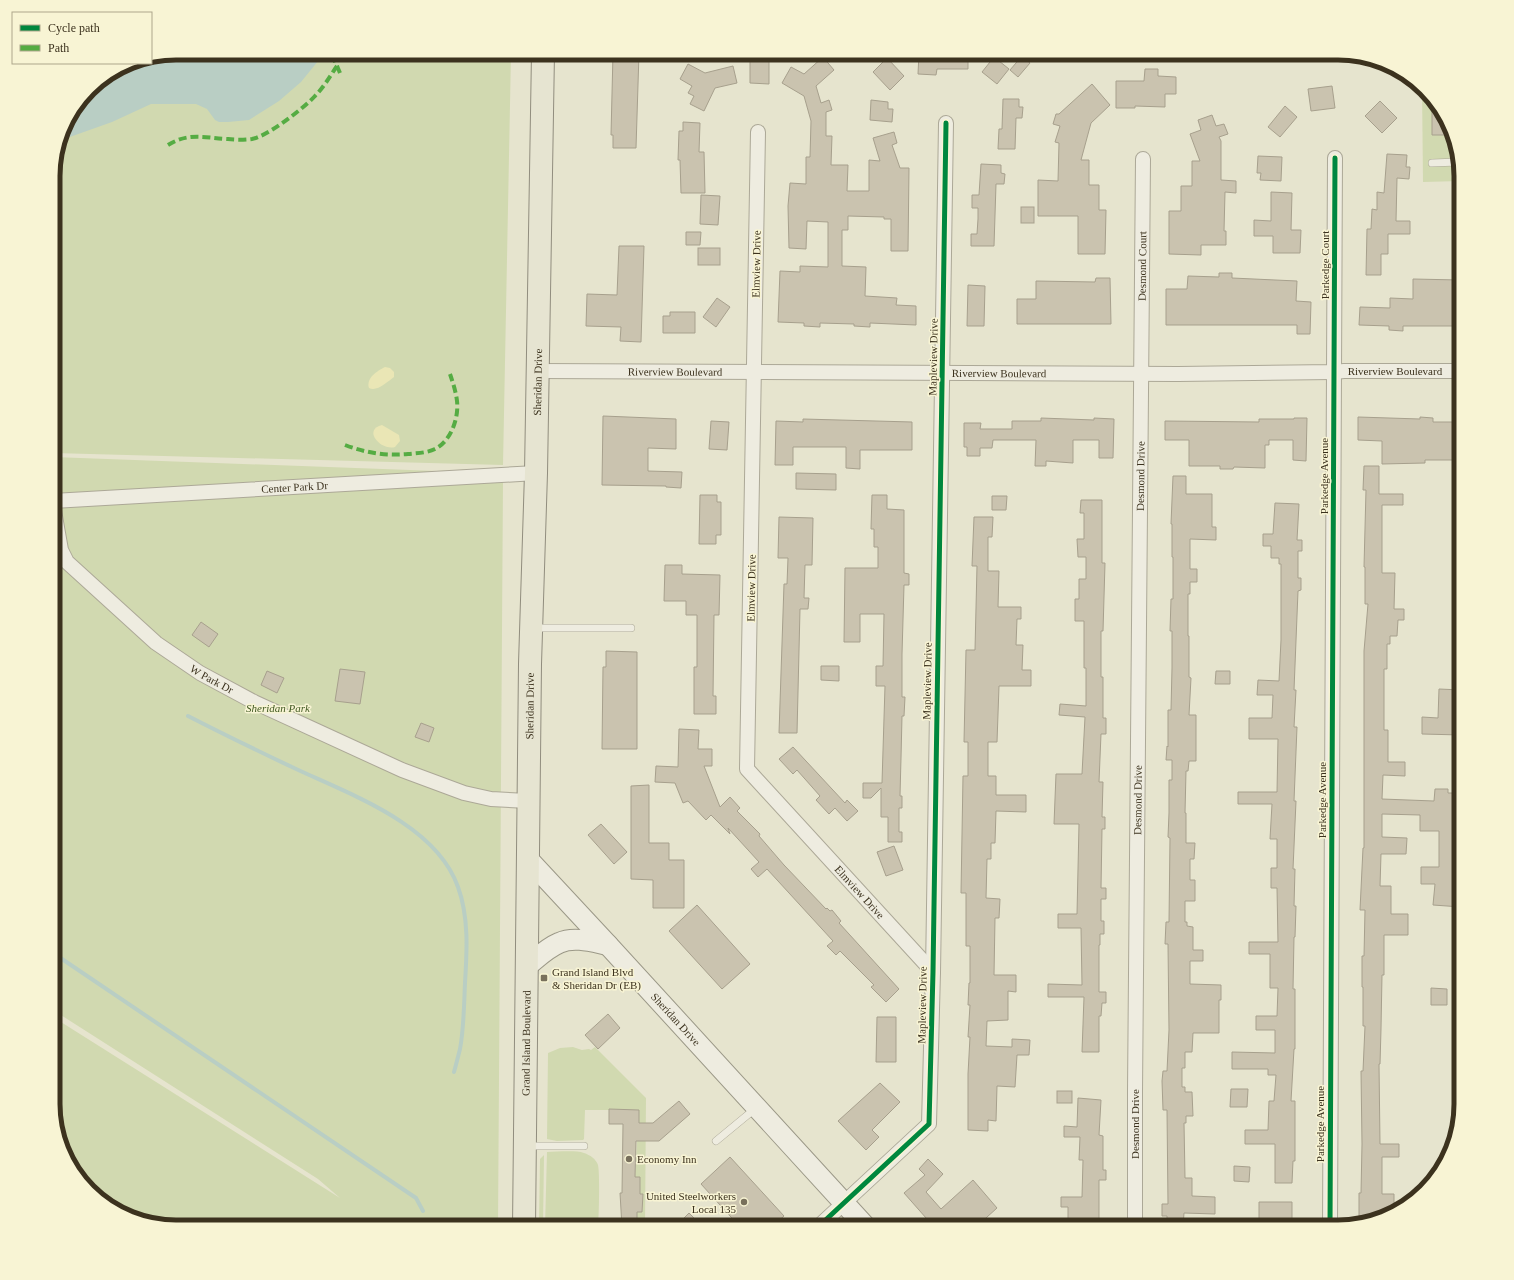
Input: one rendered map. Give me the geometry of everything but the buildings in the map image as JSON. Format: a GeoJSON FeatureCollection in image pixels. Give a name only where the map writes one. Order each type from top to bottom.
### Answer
{"type":"FeatureCollection","features":[{"type":"Feature","properties":{"kind":"main road","name":"Sheridan Drive"},"geometry":{"type":"LineString","coordinates":[[543,60],[536,473],[531,628],[528,859],[860,1220]]}},
{"type":"Feature","properties":{"kind":"main road","name":"Grand Island Boulevard"},"geometry":{"type":"LineString","coordinates":[[524,1220],[528,859]]}},
{"type":"Feature","properties":{"kind":"main road"},"geometry":{"type":"LineString","coordinates":[[526,966],[560,942],[582,940],[608,945]]}},
{"type":"Feature","properties":{"kind":"street","name":"Mapleview Drive"},"geometry":{"type":"LineString","coordinates":[[826,1220],[929,1124],[933,972],[946,123]]}},
{"type":"Feature","properties":{"kind":"street","name":"Elmview Drive"},"geometry":{"type":"LineString","coordinates":[[758,132],[747,769],[933,972]]}},
{"type":"Feature","properties":{"kind":"street","name":"Parkedge Court"},"geometry":{"type":"LineString","coordinates":[[1334,372],[1336,158]]}},
{"type":"Feature","properties":{"kind":"street","name":"Desmond Court"},"geometry":{"type":"LineString","coordinates":[[1140,374],[1143,160]]}},
{"type":"Feature","properties":{"kind":"street","name":"Riverview Boulevard"},"geometry":{"type":"LineString","coordinates":[[538,371],[1140,374],[1454,371]]}},
{"type":"Feature","properties":{"kind":"street","name":"Parkedge Avenue"},"geometry":{"type":"LineString","coordinates":[[1330,1220],[1334,372]]}},
{"type":"Feature","properties":{"kind":"street","name":"Desmond Drive"},"geometry":{"type":"LineString","coordinates":[[1135,1220],[1134,1091],[1140,374]]}},
{"type":"Feature","properties":{"kind":"street","name":"Center Park Dr"},"geometry":{"type":"LineString","coordinates":[[60,501],[536,473]]}},
{"type":"Feature","properties":{"kind":"street","name":"W Park Dr"},"geometry":{"type":"LineString","coordinates":[[60,544],[67,562],[156,643],[200,673],[254,702],[402,770],[464,793],[490,799],[528,801]]}},
{"type":"Feature","properties":{"kind":"lane"},"geometry":{"type":"LineString","coordinates":[[1432,162],[1453,162]]}},
{"type":"Feature","properties":{"kind":"lane"},"geometry":{"type":"LineString","coordinates":[[531,628],[631,628]]}},
{"type":"Feature","properties":{"kind":"lane"},"geometry":{"type":"LineString","coordinates":[[716,1141],[757,1108]]}},
{"type":"Feature","properties":{"kind":"lane"},"geometry":{"type":"LineString","coordinates":[[525,1146],[584,1146]]}},
{"type":"Feature","properties":{"kind":"green space"},"geometry":{"type":"Polygon","coordinates":[[[168,60],[511,60],[503,465],[60,453],[60,168],[62,153],[69,132],[76,118],[94,94],[118,76],[132,69],[146,64],[152,64],[153,62],[168,60]]]}},
{"type":"Feature","properties":{"kind":"green space"},"geometry":{"type":"Polygon","coordinates":[[[1422,96],[1430,105],[1442,125],[1448,139],[1453,161],[1454,176],[1454,181],[1423,182],[1422,96]]]}},
{"type":"Feature","properties":{"kind":"green space","name":"Sheridan Park"},"geometry":{"type":"Polygon","coordinates":[[[60,457],[437,471],[480,469],[503,481],[498,1220],[176,1220],[146,1216],[125,1208],[100,1191],[84,1175],[72,1155],[66,1141],[60,1112],[60,1021],[340,1198],[318,1179],[60,1014],[60,457]]]}},
{"type":"Feature","properties":{"kind":"green space"},"geometry":{"type":"Polygon","coordinates":[[[573,1047],[582,1050],[591,1050],[595,1047],[646,1098],[645,1220],[637,1220],[637,1212],[642,1212],[643,1195],[640,1194],[635,1177],[639,1110],[585,1110],[583,1140],[557,1141],[547,1139],[548,1053],[560,1048],[573,1047]]]}},
{"type":"Feature","properties":{"kind":"green space"},"geometry":{"type":"Polygon","coordinates":[[[547,1152],[580,1152],[588,1155],[596,1161],[598,1165],[599,1177],[598,1220],[545,1220],[547,1152]]]}},
{"type":"Feature","properties":{"kind":"green space"},"geometry":{"type":"Polygon","coordinates":[[[544,1155],[543,1220],[539,1220],[540,1159],[544,1155]]]}},
{"type":"Feature","properties":{"kind":"sand"},"geometry":{"type":"Polygon","coordinates":[[[385,367],[390,368],[394,372],[394,377],[379,388],[369,388],[368,384],[371,378],[385,367]]]}},
{"type":"Feature","properties":{"kind":"sand"},"geometry":{"type":"Polygon","coordinates":[[[382,425],[399,435],[400,441],[395,447],[384,446],[376,439],[374,431],[382,425]]]}},
{"type":"Feature","properties":{"kind":"shaded area"},"geometry":{"type":"Polygon","coordinates":[[[168,60],[319,60],[301,82],[279,101],[249,120],[219,122],[215,120],[207,109],[196,104],[151,104],[112,122],[67,138],[76,118],[94,94],[118,76],[139,66],[168,60]]]}},
{"type":"Feature","properties":{"kind":"waterway"},"geometry":{"type":"LineString","coordinates":[[188,716],[294,768],[364,800],[411,829],[431,845],[447,865],[462,898],[466,922],[464,1016],[460,1049],[454,1072]]}},
{"type":"Feature","properties":{"kind":"waterway"},"geometry":{"type":"LineString","coordinates":[[60,958],[416,1198],[423,1211]]}},
{"type":"Feature","properties":{"kind":"marked path"},"geometry":{"type":"LineString","coordinates":[[168,145],[183,138],[190,137],[246,140],[259,137],[267,133],[310,101],[321,89],[337,66],[334,60]]}},
{"type":"Feature","properties":{"kind":"marked path"},"geometry":{"type":"LineString","coordinates":[[337,66],[340,73]]}},
{"type":"Feature","properties":{"kind":"marked path"},"geometry":{"type":"LineString","coordinates":[[345,445],[368,452],[392,455],[425,452],[435,449],[441,445],[450,435],[457,415],[457,398],[450,374]]}},
{"type":"Feature","properties":{"kind":"cycle path"},"geometry":{"type":"LineString","coordinates":[[826,1220],[929,1124],[933,972],[946,123]]}},
{"type":"Feature","properties":{"kind":"cycle path"},"geometry":{"type":"LineString","coordinates":[[1330,1220],[1335,158]]}},
{"type":"Feature","properties":{"kind":"place","name":"Grand Island Blvd & Sheridan Dr (EB)"},"geometry":{"type":"Point","coordinates":[544,978]}},
{"type":"Feature","properties":{"kind":"place","name":"Economy Inn"},"geometry":{"type":"Point","coordinates":[629,1159]}},
{"type":"Feature","properties":{"kind":"place","name":"United Steelworkers Local 135"},"geometry":{"type":"Point","coordinates":[744,1202]}}]}
